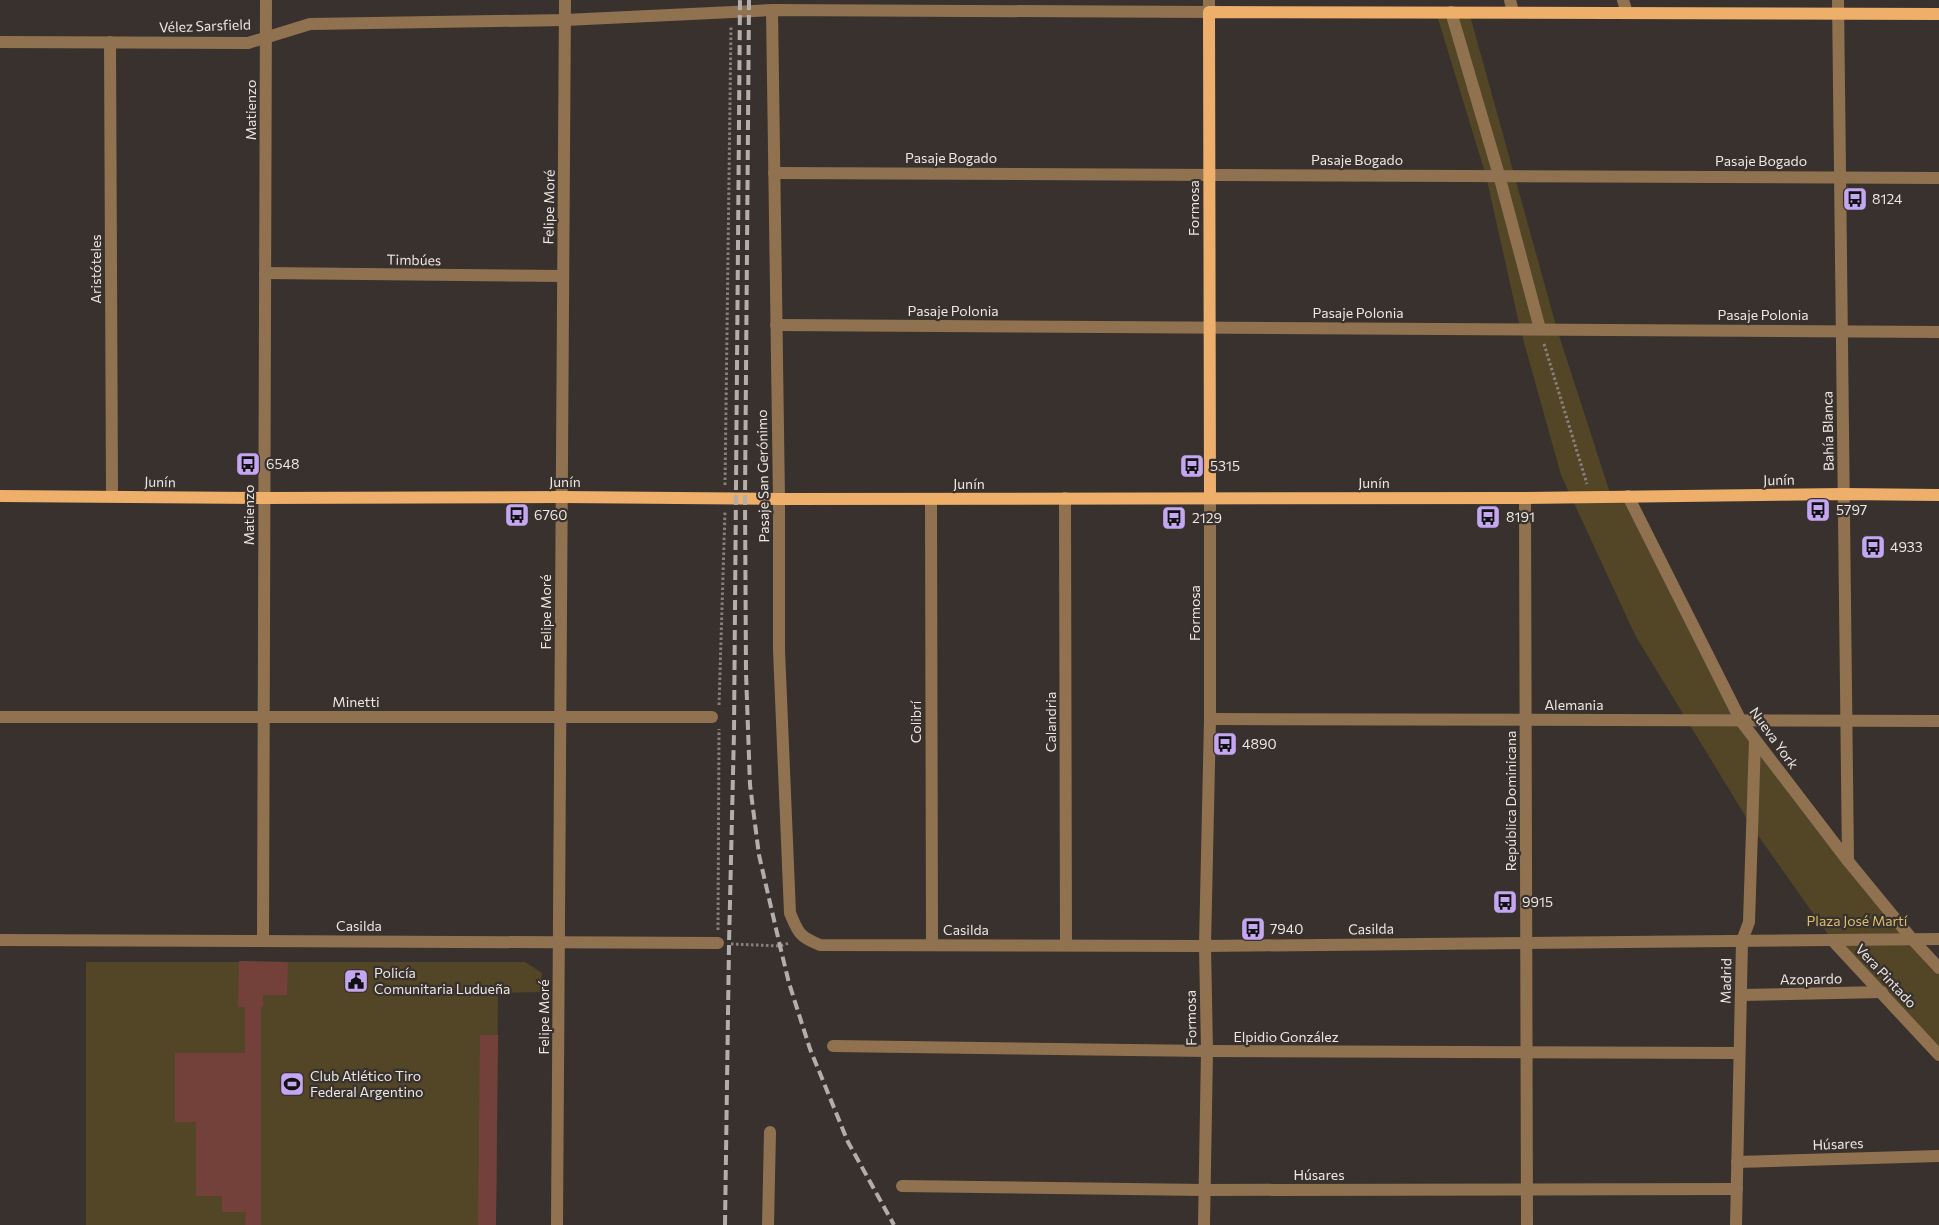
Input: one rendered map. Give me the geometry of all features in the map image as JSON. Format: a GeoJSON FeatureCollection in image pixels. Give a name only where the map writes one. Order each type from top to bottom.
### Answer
{"type":"FeatureCollection","features":[{"type":"Feature","properties":{"kind":"main road","name":"Vélez Sarsfield"},"geometry":{"type":"LineString","coordinates":[[1208,6],[1451,12],[1511,6],[1627,13],[1939,14]]}},
{"type":"Feature","properties":{"kind":"main road","name":"Formosa"},"geometry":{"type":"LineString","coordinates":[[1208,6],[1210,498]]}},
{"type":"Feature","properties":{"kind":"main road","name":"Junín"},"geometry":{"type":"LineString","coordinates":[[0,496],[931,499],[1939,495]]}},
{"type":"Feature","properties":{"kind":"street","name":"Matienzo"},"geometry":{"type":"LineString","coordinates":[[263,941],[266,0]]}},
{"type":"Feature","properties":{"kind":"street","name":"Felipe Moré"},"geometry":{"type":"LineString","coordinates":[[557,1225],[565,0]]}},
{"type":"Feature","properties":{"kind":"street"},"geometry":{"type":"LineString","coordinates":[[695,0],[695,13]]}},
{"type":"Feature","properties":{"kind":"street"},"geometry":{"type":"LineString","coordinates":[[1623,0],[1627,13]]}},
{"type":"Feature","properties":{"kind":"street","name":"Bahía Blanca"},"geometry":{"type":"LineString","coordinates":[[1838,0],[1848,861]]}},
{"type":"Feature","properties":{"kind":"street","name":"Vélez Sarsfield"},"geometry":{"type":"LineString","coordinates":[[0,42],[248,43],[310,24],[566,20],[772,10],[786,5],[1208,6]]}},
{"type":"Feature","properties":{"kind":"street","name":"Pasaje San Gerónimo"},"geometry":{"type":"LineString","coordinates":[[772,10],[779,499],[779,650],[790,913],[795,927],[804,938]]}},
{"type":"Feature","properties":{"kind":"street"},"geometry":{"type":"LineString","coordinates":[[1451,12],[1499,175],[1540,329]]}},
{"type":"Feature","properties":{"kind":"street","name":"Aristóteles"},"geometry":{"type":"LineString","coordinates":[[110,42],[112,496]]}},
{"type":"Feature","properties":{"kind":"street","name":"Pasaje Bogado"},"geometry":{"type":"LineString","coordinates":[[774,173],[1840,176],[1939,178]]}},
{"type":"Feature","properties":{"kind":"street","name":"Timbúes"},"geometry":{"type":"LineString","coordinates":[[265,273],[563,276]]}},
{"type":"Feature","properties":{"kind":"street","name":"Pasaje Polonia"},"geometry":{"type":"LineString","coordinates":[[776,325],[1939,332]]}},
{"type":"Feature","properties":{"kind":"street","name":"Nueva York"},"geometry":{"type":"LineString","coordinates":[[1628,496],[1741,721],[1848,861],[1912,939],[1939,968]]}},
{"type":"Feature","properties":{"kind":"street","name":"Calandria"},"geometry":{"type":"LineString","coordinates":[[1065,498],[1066,945]]}},
{"type":"Feature","properties":{"kind":"street","name":"Formosa"},"geometry":{"type":"LineString","coordinates":[[1204,1225],[1207,1051],[1205,946],[1210,719],[1210,498]]}},
{"type":"Feature","properties":{"kind":"street","name":"República Dominicana"},"geometry":{"type":"LineString","coordinates":[[1525,498],[1527,1225]]}},
{"type":"Feature","properties":{"kind":"street","name":"Colibrí"},"geometry":{"type":"LineString","coordinates":[[931,499],[932,945]]}},
{"type":"Feature","properties":{"kind":"street","name":"Minetti"},"geometry":{"type":"LineString","coordinates":[[0,717],[717,716]]}},
{"type":"Feature","properties":{"kind":"street","name":"Alemania"},"geometry":{"type":"LineString","coordinates":[[1210,719],[1939,722]]}},
{"type":"Feature","properties":{"kind":"street","name":"Madrid"},"geometry":{"type":"LineString","coordinates":[[1736,1225],[1742,940],[1749,922],[1755,740]]}},
{"type":"Feature","properties":{"kind":"street","name":"Casilda"},"geometry":{"type":"LineString","coordinates":[[804,938],[820,945],[1205,946],[1939,939]]}},
{"type":"Feature","properties":{"kind":"street","name":"Casilda"},"geometry":{"type":"LineString","coordinates":[[0,940],[718,943]]}},
{"type":"Feature","properties":{"kind":"street","name":"Vera Pintado"},"geometry":{"type":"LineString","coordinates":[[1832,940],[1939,1055]]}},
{"type":"Feature","properties":{"kind":"street","name":"Azopardo"},"geometry":{"type":"LineString","coordinates":[[1741,995],[1882,992]]}},
{"type":"Feature","properties":{"kind":"street","name":"Elpidio González"},"geometry":{"type":"LineString","coordinates":[[833,1046],[1207,1051],[1740,1053]]}},
{"type":"Feature","properties":{"kind":"street"},"geometry":{"type":"LineString","coordinates":[[768,1225],[770,1132]]}},
{"type":"Feature","properties":{"kind":"street","name":"Húsares"},"geometry":{"type":"LineString","coordinates":[[1737,1162],[1939,1156]]}},
{"type":"Feature","properties":{"kind":"street","name":"Húsares"},"geometry":{"type":"LineString","coordinates":[[902,1186],[1204,1190],[1737,1190]]}},
{"type":"Feature","properties":{"kind":"path"},"geometry":{"type":"LineString","coordinates":[[731,11],[725,497],[717,716],[718,943],[780,946],[804,938]]}},
{"type":"Feature","properties":{"kind":"path"},"geometry":{"type":"LineString","coordinates":[[1540,329],[1590,497]]}},
{"type":"Feature","properties":{"kind":"green space","name":"Plaza José Martí"},"geometry":{"type":"Polygon","coordinates":[[[1436,12],[1469,12],[1557,329],[1611,496],[1628,496],[1741,721],[1939,968],[1939,1055],[1832,940],[1752,827],[1635,635],[1561,475],[1520,328],[1486,176],[1436,12]]]}},
{"type":"Feature","properties":{"kind":"green space","name":"Club Atlético Tiro Federal Argentino"},"geometry":{"type":"Polygon","coordinates":[[[86,962],[525,962],[542,973],[540,992],[498,993],[496,1225],[86,1225],[86,962]]]}},
{"type":"Feature","properties":{"kind":"building"},"geometry":{"type":"Polygon","coordinates":[[[239,961],[288,962],[287,995],[263,995],[263,1007],[261,1007],[261,1225],[245,1225],[246,1212],[222,1212],[222,1196],[196,1196],[196,1122],[175,1122],[175,1053],[245,1053],[245,1007],[238,1007],[239,961]]]}},
{"type":"Feature","properties":{"kind":"building"},"geometry":{"type":"Polygon","coordinates":[[[480,1035],[498,1035],[496,1225],[478,1225],[480,1035]]]}},
{"type":"Feature","properties":{"kind":"railway"},"geometry":{"type":"LineString","coordinates":[[725,1225],[734,732],[740,0]]}},
{"type":"Feature","properties":{"kind":"railway"},"geometry":{"type":"LineString","coordinates":[[749,0],[745,498],[746,673],[750,785],[759,855],[789,983],[810,1049],[848,1142],[894,1225]]}},
{"type":"Feature","properties":{"kind":"place","name":"8124"},"geometry":{"type":"Point","coordinates":[1855,199]}},
{"type":"Feature","properties":{"kind":"place","name":"6548"},"geometry":{"type":"Point","coordinates":[248,464]}},
{"type":"Feature","properties":{"kind":"place","name":"5315"},"geometry":{"type":"Point","coordinates":[1192,466]}},
{"type":"Feature","properties":{"kind":"place","name":"5797"},"geometry":{"type":"Point","coordinates":[1818,510]}},
{"type":"Feature","properties":{"kind":"place","name":"6760"},"geometry":{"type":"Point","coordinates":[517,515]}},
{"type":"Feature","properties":{"kind":"place","name":"8191"},"geometry":{"type":"Point","coordinates":[1488,517]}},
{"type":"Feature","properties":{"kind":"place","name":"2129"},"geometry":{"type":"Point","coordinates":[1174,518]}},
{"type":"Feature","properties":{"kind":"place","name":"4933"},"geometry":{"type":"Point","coordinates":[1873,547]}},
{"type":"Feature","properties":{"kind":"place","name":"4890"},"geometry":{"type":"Point","coordinates":[1225,744]}},
{"type":"Feature","properties":{"kind":"place","name":"9915"},"geometry":{"type":"Point","coordinates":[1505,902]}},
{"type":"Feature","properties":{"kind":"place","name":"7940"},"geometry":{"type":"Point","coordinates":[1253,929]}},
{"type":"Feature","properties":{"kind":"place","name":"Policía Comunitaria Ludueña"},"geometry":{"type":"Point","coordinates":[356,981]}},
{"type":"Feature","properties":{"kind":"place","name":"Club Atlético Tiro Federal Argentino"},"geometry":{"type":"Point","coordinates":[292,1084]}}]}
